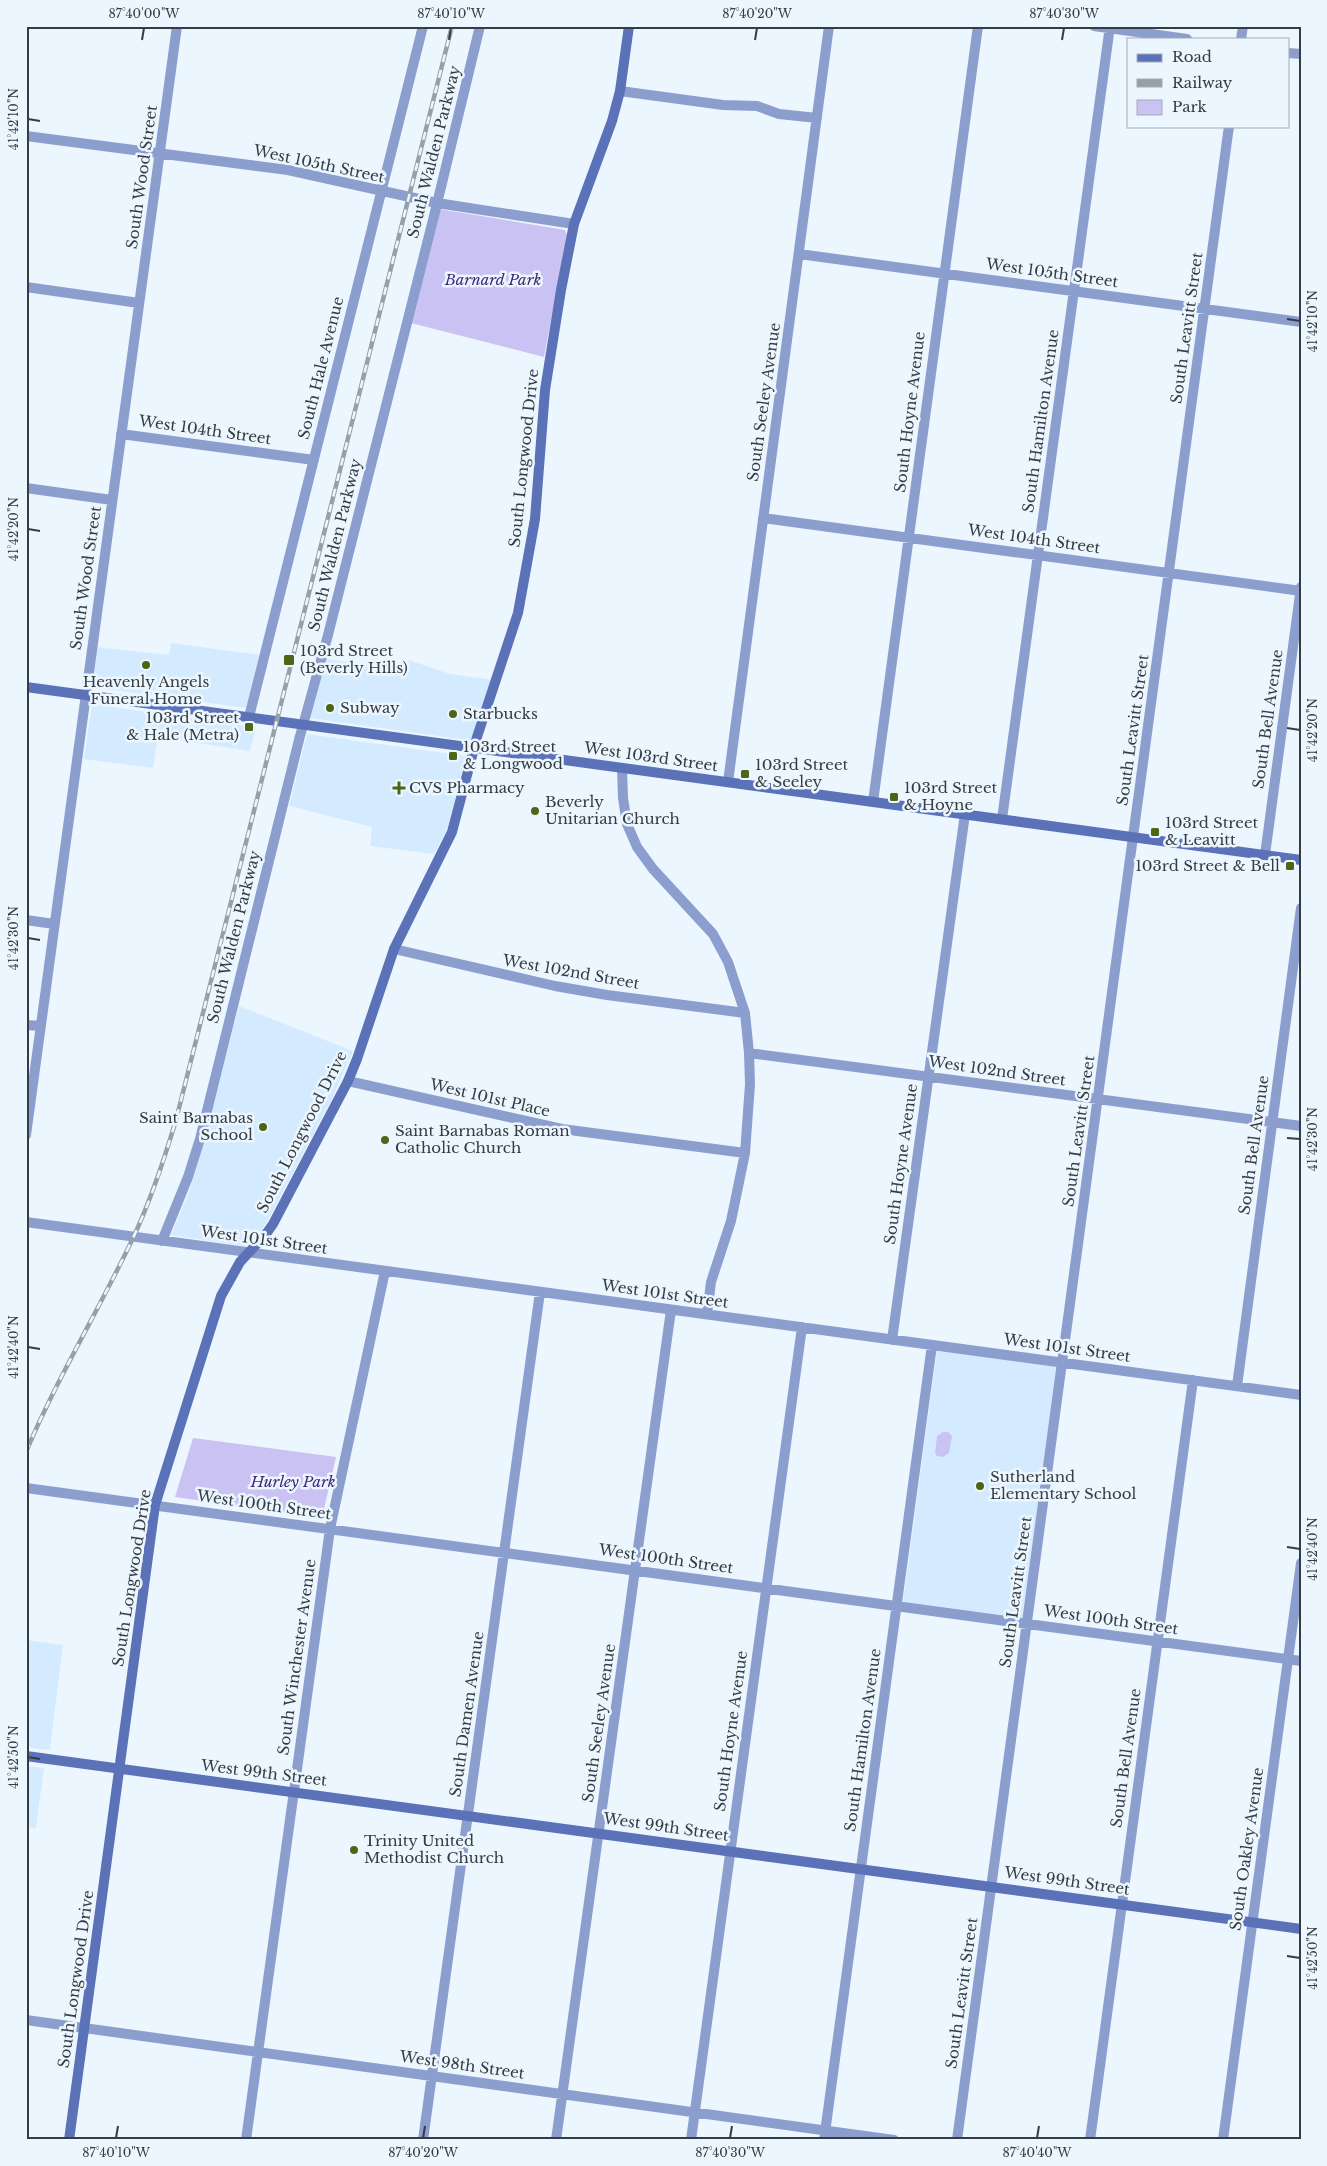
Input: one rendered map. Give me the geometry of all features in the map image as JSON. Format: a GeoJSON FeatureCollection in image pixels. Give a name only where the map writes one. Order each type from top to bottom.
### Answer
{"type":"FeatureCollection","features":[{"type":"Feature","properties":{"kind":"street","name":"South Wood Street"},"geometry":{"type":"LineString","coordinates":[[26,1135],[178,26]]}},
{"type":"Feature","properties":{"kind":"street","name":"South Hale Avenue"},"geometry":{"type":"LineString","coordinates":[[249,717],[423,26]]}},
{"type":"Feature","properties":{"kind":"street","name":"South Walden Parkway"},"geometry":{"type":"LineString","coordinates":[[162,1241],[188,1177],[200,1139],[480,26]]}},
{"type":"Feature","properties":{"kind":"street","name":"South Longwood Drive"},"geometry":{"type":"LineString","coordinates":[[69,2140],[155,1505],[221,1296],[240,1262],[273,1224],[348,1081],[394,949],[452,832],[474,748],[508,648],[525,580],[539,490],[545,390],[558,308],[574,224],[605,146],[620,91],[629,26]]}},
{"type":"Feature","properties":{"kind":"street","name":"South Seeley Avenue"},"geometry":{"type":"LineString","coordinates":[[728,782],[829,26]]}},
{"type":"Feature","properties":{"kind":"street","name":"South Hoyne Avenue"},"geometry":{"type":"LineString","coordinates":[[873,802],[943,273],[978,26]]}},
{"type":"Feature","properties":{"kind":"street"},"geometry":{"type":"LineString","coordinates":[[1094,26],[1181,38]]}},
{"type":"Feature","properties":{"kind":"street","name":"South Hamilton Avenue"},"geometry":{"type":"LineString","coordinates":[[1002,819],[1110,27]]}},
{"type":"Feature","properties":{"kind":"street"},"geometry":{"type":"LineString","coordinates":[[620,91],[723,105],[757,106],[779,114],[817,118]]}},
{"type":"Feature","properties":{"kind":"street","name":"South Leavitt Street"},"geometry":{"type":"LineString","coordinates":[[957,2140],[1229,128]]}},
{"type":"Feature","properties":{"kind":"street","name":"West 105th Street"},"geometry":{"type":"LineString","coordinates":[[26,136],[288,170],[437,203],[574,224]]}},
{"type":"Feature","properties":{"kind":"street","name":"West 105th Street"},"geometry":{"type":"LineString","coordinates":[[799,254],[1301,322]]}},
{"type":"Feature","properties":{"kind":"street"},"geometry":{"type":"LineString","coordinates":[[26,287],[139,303]]}},
{"type":"Feature","properties":{"kind":"street","name":"West 104th Street"},"geometry":{"type":"LineString","coordinates":[[121,434],[314,460]]}},
{"type":"Feature","properties":{"kind":"street"},"geometry":{"type":"LineString","coordinates":[[26,488],[112,500]]}},
{"type":"Feature","properties":{"kind":"street","name":"West 104th Street"},"geometry":{"type":"LineString","coordinates":[[764,518],[1301,590]]}},
{"type":"Feature","properties":{"kind":"street","name":"South Bell Avenue"},"geometry":{"type":"LineString","coordinates":[[1265,855],[1301,590]]}},
{"type":"Feature","properties":{"kind":"street","name":"West 103rd Street"},"geometry":{"type":"LineString","coordinates":[[26,686],[1301,860]]}},
{"type":"Feature","properties":{"kind":"street"},"geometry":{"type":"LineString","coordinates":[[622,768],[623,798],[627,824],[637,847],[653,869],[713,934],[728,962],[745,1013],[749,1053],[749,1118],[745,1153],[736,1202],[711,1282],[707,1314]]}},
{"type":"Feature","properties":{"kind":"street","name":"South Hoyne Avenue"},"geometry":{"type":"LineString","coordinates":[[892,1340],[965,814]]}},
{"type":"Feature","properties":{"kind":"street","name":"South Bell Avenue"},"geometry":{"type":"LineString","coordinates":[[1237,1386],[1301,908]]}},
{"type":"Feature","properties":{"kind":"street"},"geometry":{"type":"LineString","coordinates":[[26,920],[54,924]]}},
{"type":"Feature","properties":{"kind":"street","name":"West 102nd Street"},"geometry":{"type":"LineString","coordinates":[[394,949],[607,996],[745,1013]]}},
{"type":"Feature","properties":{"kind":"street"},"geometry":{"type":"LineString","coordinates":[[26,1024],[41,1026]]}},
{"type":"Feature","properties":{"kind":"street","name":"West 102nd Street"},"geometry":{"type":"LineString","coordinates":[[749,1053],[1301,1126]]}},
{"type":"Feature","properties":{"kind":"street","name":"West 101st Place"},"geometry":{"type":"LineString","coordinates":[[348,1081],[562,1129],[745,1153]]}},
{"type":"Feature","properties":{"kind":"street","name":"West 101st Street"},"geometry":{"type":"LineString","coordinates":[[26,1222],[1301,1395]]}},
{"type":"Feature","properties":{"kind":"street","name":"South Winchester Avenue"},"geometry":{"type":"LineString","coordinates":[[246,2140],[330,1528],[385,1271]]}},
{"type":"Feature","properties":{"kind":"street","name":"South Damen Avenue"},"geometry":{"type":"LineString","coordinates":[[423,2140],[540,1292]]}},
{"type":"Feature","properties":{"kind":"street","name":"South Seeley Avenue"},"geometry":{"type":"LineString","coordinates":[[556,2140],[671,1310]]}},
{"type":"Feature","properties":{"kind":"street","name":"South Hoyne Avenue"},"geometry":{"type":"LineString","coordinates":[[691,2140],[802,1327]]}},
{"type":"Feature","properties":{"kind":"street","name":"South Hamilton Avenue"},"geometry":{"type":"LineString","coordinates":[[824,2135],[932,1345]]}},
{"type":"Feature","properties":{"kind":"street","name":"South Bell Avenue"},"geometry":{"type":"LineString","coordinates":[[1090,2140],[1193,1380]]}},
{"type":"Feature","properties":{"kind":"street","name":"West 100th Street"},"geometry":{"type":"LineString","coordinates":[[27,1491],[155,1505],[330,1528],[1301,1660]]}},
{"type":"Feature","properties":{"kind":"street","name":"South Oakley Avenue"},"geometry":{"type":"LineString","coordinates":[[1222,2140],[1301,1563]]}},
{"type":"Feature","properties":{"kind":"street","name":"West 99th Street"},"geometry":{"type":"LineString","coordinates":[[26,1756],[730,1850],[1301,1929]]}},
{"type":"Feature","properties":{"kind":"street","name":"West 98th Street"},"geometry":{"type":"LineString","coordinates":[[26,2020],[695,2112],[824,2135],[894,2140]]}},
{"type":"Feature","properties":{"kind":"shaded area"},"geometry":{"type":"Polygon","coordinates":[[[171,643],[259,655],[246,708],[91,687],[96,647],[169,655],[171,643]]]}},
{"type":"Feature","properties":{"kind":"shaded area"},"geometry":{"type":"Polygon","coordinates":[[[327,659],[406,670],[409,660],[450,674],[494,680],[474,741],[310,718],[327,659]]]}},
{"type":"Feature","properties":{"kind":"shaded area"},"geometry":{"type":"Polygon","coordinates":[[[92,704],[256,727],[250,751],[158,737],[153,768],[84,759],[92,704]]]}},
{"type":"Feature","properties":{"kind":"shaded area"},"geometry":{"type":"Polygon","coordinates":[[[307,734],[466,756],[447,829],[434,854],[370,846],[372,827],[289,806],[307,734]]]}},
{"type":"Feature","properties":{"kind":"shaded area","name":"Saint Barnabas School"},"geometry":{"type":"Polygon","coordinates":[[[239,1006],[353,1051],[332,1099],[269,1218],[257,1237],[249,1245],[245,1246],[171,1235],[189,1192],[203,1146],[239,1006]]]}},
{"type":"Feature","properties":{"kind":"shaded area","name":"Sutherland Elementary School"},"geometry":{"type":"Polygon","coordinates":[[[937,1350],[1057,1367],[1022,1619],[903,1603],[937,1350]]]}},
{"type":"Feature","properties":{"kind":"shaded area"},"geometry":{"type":"Polygon","coordinates":[[[26,1640],[63,1645],[50,1750],[26,1747],[26,1640]]]}},
{"type":"Feature","properties":{"kind":"shaded area"},"geometry":{"type":"Polygon","coordinates":[[[26,1766],[44,1768],[36,1828],[26,1827],[26,1766]]]}},
{"type":"Feature","properties":{"kind":"green space","name":"Barnard Park"},"geometry":{"type":"Polygon","coordinates":[[[439,209],[565,230],[567,235],[544,357],[411,323],[439,209]]]}},
{"type":"Feature","properties":{"kind":"green space"},"geometry":{"type":"Polygon","coordinates":[[[943,1432],[948,1432],[952,1436],[949,1453],[943,1457],[937,1456],[935,1453],[937,1436],[943,1432]]]}},
{"type":"Feature","properties":{"kind":"green space","name":"Hurley Park"},"geometry":{"type":"Polygon","coordinates":[[[193,1438],[336,1457],[322,1518],[175,1497],[193,1438]]]}},
{"type":"Feature","properties":{"kind":"railway"},"geometry":{"type":"LineString","coordinates":[[26,1452],[51,1397],[140,1224],[157,1180],[176,1120],[452,26]]}},
{"type":"Feature","properties":{"kind":"place","name":"103rd Street (Beverly Hills)"},"geometry":{"type":"Point","coordinates":[289,660]}},
{"type":"Feature","properties":{"kind":"place","name":"Heavenly Angels Funeral Home"},"geometry":{"type":"Point","coordinates":[146,665]}},
{"type":"Feature","properties":{"kind":"place","name":"Subway"},"geometry":{"type":"Point","coordinates":[330,708]}},
{"type":"Feature","properties":{"kind":"place","name":"Starbucks"},"geometry":{"type":"Point","coordinates":[453,714]}},
{"type":"Feature","properties":{"kind":"place","name":"103rd Street & Hale (Metra)"},"geometry":{"type":"Point","coordinates":[249,727]}},
{"type":"Feature","properties":{"kind":"place","name":"103rd Street & Longwood"},"geometry":{"type":"Point","coordinates":[453,756]}},
{"type":"Feature","properties":{"kind":"place","name":"103rd Street & Seeley"},"geometry":{"type":"Point","coordinates":[745,774]}},
{"type":"Feature","properties":{"kind":"place","name":"CVS Pharmacy"},"geometry":{"type":"Point","coordinates":[399,788]}},
{"type":"Feature","properties":{"kind":"place","name":"103rd Street & Hoyne"},"geometry":{"type":"Point","coordinates":[894,797]}},
{"type":"Feature","properties":{"kind":"place","name":"Beverly Unitarian Church"},"geometry":{"type":"Point","coordinates":[535,811]}},
{"type":"Feature","properties":{"kind":"place","name":"103rd Street & Leavitt"},"geometry":{"type":"Point","coordinates":[1155,832]}},
{"type":"Feature","properties":{"kind":"place","name":"103rd Street & Bell"},"geometry":{"type":"Point","coordinates":[1290,866]}},
{"type":"Feature","properties":{"kind":"place","name":"Saint Barnabas School"},"geometry":{"type":"Point","coordinates":[263,1127]}},
{"type":"Feature","properties":{"kind":"place","name":"Saint Barnabas Roman Catholic Church"},"geometry":{"type":"Point","coordinates":[385,1140]}},
{"type":"Feature","properties":{"kind":"place","name":"Sutherland Elementary School"},"geometry":{"type":"Point","coordinates":[980,1486]}},
{"type":"Feature","properties":{"kind":"place","name":"Trinity United Methodist Church"},"geometry":{"type":"Point","coordinates":[354,1850]}}]}
